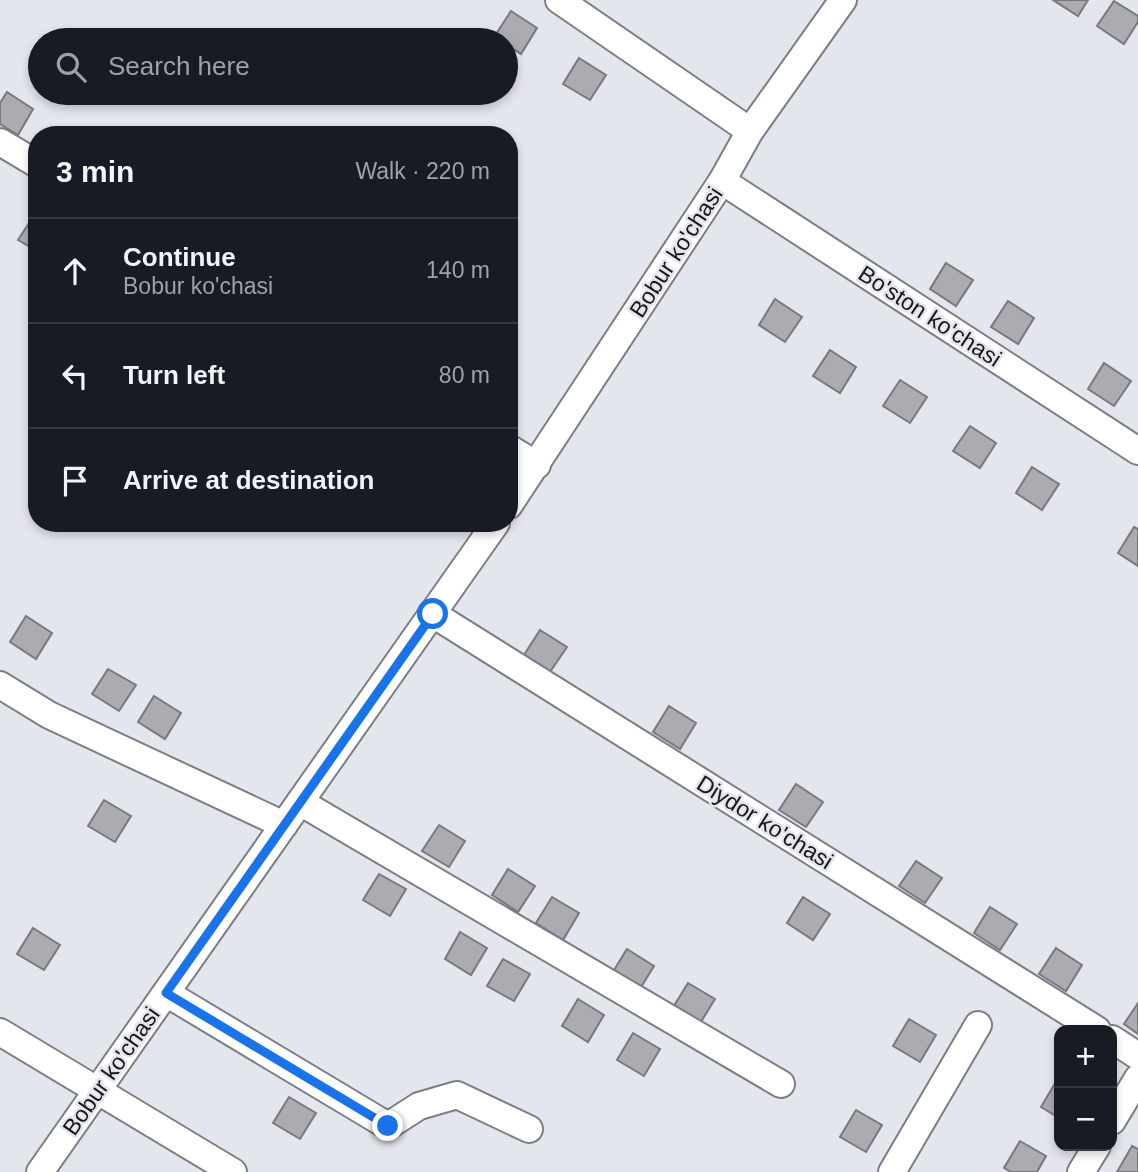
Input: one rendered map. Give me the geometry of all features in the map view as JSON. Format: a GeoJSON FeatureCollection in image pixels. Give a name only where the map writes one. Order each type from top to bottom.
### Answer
{"type":"FeatureCollection","features":[{"type":"Feature","properties":{"kind":"street"},"geometry":{"type":"LineString","coordinates":[[559,0],[750,131]]}},
{"type":"Feature","properties":{"kind":"street","name":"Bobur ko'chasi"},"geometry":{"type":"LineString","coordinates":[[518,492],[722,181],[750,131],[843,0]]}},
{"type":"Feature","properties":{"kind":"street"},"geometry":{"type":"LineString","coordinates":[[0,142],[28,159]]}},
{"type":"Feature","properties":{"kind":"street","name":"Bo'ston ko'chasi"},"geometry":{"type":"LineString","coordinates":[[722,181],[1138,451]]}},
{"type":"Feature","properties":{"kind":"street"},"geometry":{"type":"LineString","coordinates":[[518,453],[537,465]]}},
{"type":"Feature","properties":{"kind":"street","name":"Bobur ko'chasi"},"geometry":{"type":"LineString","coordinates":[[40,1172],[490,532]]}},
{"type":"Feature","properties":{"kind":"street","name":"Diydor ko'chasi"},"geometry":{"type":"LineString","coordinates":[[433,614],[1089,1025]]}},
{"type":"Feature","properties":{"kind":"street"},"geometry":{"type":"LineString","coordinates":[[0,685],[49,715],[284,825]]}},
{"type":"Feature","properties":{"kind":"street"},"geometry":{"type":"LineString","coordinates":[[300,802],[781,1084]]}},
{"type":"Feature","properties":{"kind":"street"},"geometry":{"type":"LineString","coordinates":[[166,993],[388,1126],[419,1106],[457,1095],[529,1129]]}},
{"type":"Feature","properties":{"kind":"street"},"geometry":{"type":"LineString","coordinates":[[892,1172],[978,1025]]}},
{"type":"Feature","properties":{"kind":"street"},"geometry":{"type":"LineString","coordinates":[[0,1032],[233,1172]]}},
{"type":"Feature","properties":{"kind":"street"},"geometry":{"type":"LineString","coordinates":[[1117,1042],[1138,1056]]}},
{"type":"Feature","properties":{"kind":"street"},"geometry":{"type":"LineString","coordinates":[[1117,1113],[1138,1078]]}},
{"type":"Feature","properties":{"kind":"street"},"geometry":{"type":"LineString","coordinates":[[1081,1172],[1094,1151]]}},
{"type":"Feature","properties":{"kind":"building"},"geometry":{"type":"Polygon","coordinates":[[[1053,0],[1088,0],[1078,16],[1053,0]]]}},
{"type":"Feature","properties":{"kind":"building"},"geometry":{"type":"Polygon","coordinates":[[[1114,1],[1138,16],[1138,22],[1124,44],[1097,26],[1114,1]]]}},
{"type":"Feature","properties":{"kind":"building"},"geometry":{"type":"Polygon","coordinates":[[[511,11],[537,28],[521,54],[518,52],[518,28],[500,28],[511,11]]]}},
{"type":"Feature","properties":{"kind":"building"},"geometry":{"type":"Polygon","coordinates":[[[579,58],[606,75],[590,100],[563,84],[579,58]]]}},
{"type":"Feature","properties":{"kind":"building"},"geometry":{"type":"Polygon","coordinates":[[[7,92],[33,109],[18,135],[0,124],[0,103],[7,92]]]}},
{"type":"Feature","properties":{"kind":"building"},"geometry":{"type":"Polygon","coordinates":[[[28,225],[28,246],[18,240],[28,225]]]}},
{"type":"Feature","properties":{"kind":"building"},"geometry":{"type":"Polygon","coordinates":[[[946,263],[973,280],[956,306],[930,289],[946,263]]]}},
{"type":"Feature","properties":{"kind":"building"},"geometry":{"type":"Polygon","coordinates":[[[775,299],[802,317],[785,342],[759,325],[775,299]]]}},
{"type":"Feature","properties":{"kind":"building"},"geometry":{"type":"Polygon","coordinates":[[[1008,301],[1034,318],[1018,344],[991,327],[1008,301]]]}},
{"type":"Feature","properties":{"kind":"building"},"geometry":{"type":"Polygon","coordinates":[[[830,350],[856,367],[840,393],[813,376],[830,350]]]}},
{"type":"Feature","properties":{"kind":"building"},"geometry":{"type":"Polygon","coordinates":[[[1104,363],[1131,381],[1114,406],[1088,389],[1104,363]]]}},
{"type":"Feature","properties":{"kind":"building"},"geometry":{"type":"Polygon","coordinates":[[[900,380],[927,397],[910,423],[883,406],[900,380]]]}},
{"type":"Feature","properties":{"kind":"building"},"geometry":{"type":"Polygon","coordinates":[[[970,426],[996,443],[980,468],[953,451],[970,426]]]}},
{"type":"Feature","properties":{"kind":"building"},"geometry":{"type":"Polygon","coordinates":[[[1032,467],[1059,484],[1042,510],[1016,493],[1032,467]]]}},
{"type":"Feature","properties":{"kind":"building"},"geometry":{"type":"Polygon","coordinates":[[[1134,527],[1138,529],[1138,566],[1118,553],[1134,527]]]}},
{"type":"Feature","properties":{"kind":"building"},"geometry":{"type":"Polygon","coordinates":[[[26,616],[52,633],[36,659],[10,642],[26,616]]]}},
{"type":"Feature","properties":{"kind":"building"},"geometry":{"type":"Polygon","coordinates":[[[540,630],[567,647],[550,672],[524,655],[540,630]]]}},
{"type":"Feature","properties":{"kind":"building"},"geometry":{"type":"Polygon","coordinates":[[[108,669],[136,685],[119,711],[92,694],[108,669]]]}},
{"type":"Feature","properties":{"kind":"building"},"geometry":{"type":"Polygon","coordinates":[[[154,696],[181,713],[165,739],[138,722],[154,696]]]}},
{"type":"Feature","properties":{"kind":"building"},"geometry":{"type":"Polygon","coordinates":[[[669,706],[696,723],[680,749],[653,732],[669,706]]]}},
{"type":"Feature","properties":{"kind":"building"},"geometry":{"type":"Polygon","coordinates":[[[796,784],[823,802],[806,827],[779,810],[796,784]]]}},
{"type":"Feature","properties":{"kind":"building"},"geometry":{"type":"Polygon","coordinates":[[[104,800],[131,816],[115,842],[88,826],[104,800]]]}},
{"type":"Feature","properties":{"kind":"building"},"geometry":{"type":"Polygon","coordinates":[[[439,825],[465,841],[449,867],[422,851],[439,825]]]}},
{"type":"Feature","properties":{"kind":"building"},"geometry":{"type":"Polygon","coordinates":[[[916,861],[942,878],[925,903],[899,886],[916,861]]]}},
{"type":"Feature","properties":{"kind":"building"},"geometry":{"type":"Polygon","coordinates":[[[508,869],[535,886],[518,912],[492,895],[508,869]]]}},
{"type":"Feature","properties":{"kind":"building"},"geometry":{"type":"Polygon","coordinates":[[[379,874],[406,889],[390,916],[363,900],[379,874]]]}},
{"type":"Feature","properties":{"kind":"building"},"geometry":{"type":"Polygon","coordinates":[[[552,897],[579,913],[563,940],[536,923],[552,897]]]}},
{"type":"Feature","properties":{"kind":"building"},"geometry":{"type":"Polygon","coordinates":[[[803,897],[830,914],[813,940],[787,923],[803,897]]]}},
{"type":"Feature","properties":{"kind":"building"},"geometry":{"type":"Polygon","coordinates":[[[990,907],[1017,924],[1000,950],[974,933],[990,907]]]}},
{"type":"Feature","properties":{"kind":"building"},"geometry":{"type":"Polygon","coordinates":[[[33,928],[60,945],[44,970],[17,954],[33,928]]]}},
{"type":"Feature","properties":{"kind":"building"},"geometry":{"type":"Polygon","coordinates":[[[460,932],[487,948],[471,975],[445,959],[460,932]]]}},
{"type":"Feature","properties":{"kind":"building"},"geometry":{"type":"Polygon","coordinates":[[[1056,948],[1082,965],[1066,991],[1039,974],[1056,948]]]}},
{"type":"Feature","properties":{"kind":"building"},"geometry":{"type":"Polygon","coordinates":[[[627,949],[654,966],[638,992],[611,975],[627,949]]]}},
{"type":"Feature","properties":{"kind":"building"},"geometry":{"type":"Polygon","coordinates":[[[503,959],[530,974],[514,1001],[487,986],[503,959]]]}},
{"type":"Feature","properties":{"kind":"building"},"geometry":{"type":"Polygon","coordinates":[[[688,983],[715,999],[699,1025],[672,1009],[688,983]]]}},
{"type":"Feature","properties":{"kind":"building"},"geometry":{"type":"Polygon","coordinates":[[[578,999],[604,1015],[588,1042],[562,1026],[578,999]]]}},
{"type":"Feature","properties":{"kind":"building"},"geometry":{"type":"Polygon","coordinates":[[[1138,1003],[1138,1034],[1124,1024],[1138,1003]]]}},
{"type":"Feature","properties":{"kind":"building"},"geometry":{"type":"Polygon","coordinates":[[[909,1019],[936,1035],[920,1062],[893,1046],[909,1019]]]}},
{"type":"Feature","properties":{"kind":"building"},"geometry":{"type":"Polygon","coordinates":[[[633,1033],[660,1049],[644,1076],[617,1060],[633,1033]]]}},
{"type":"Feature","properties":{"kind":"building"},"geometry":{"type":"Polygon","coordinates":[[[1054,1085],[1054,1115],[1041,1107],[1054,1085]]]}},
{"type":"Feature","properties":{"kind":"building"},"geometry":{"type":"Polygon","coordinates":[[[289,1097],[316,1113],[300,1139],[273,1123],[289,1097]]]}},
{"type":"Feature","properties":{"kind":"building"},"geometry":{"type":"Polygon","coordinates":[[[856,1110],[882,1125],[866,1152],[840,1137],[856,1110]]]}},
{"type":"Feature","properties":{"kind":"building"},"geometry":{"type":"Polygon","coordinates":[[[1020,1141],[1046,1156],[1037,1172],[1011,1172],[1004,1168],[1020,1141]]]}},
{"type":"Feature","properties":{"kind":"building"},"geometry":{"type":"Polygon","coordinates":[[[1132,1146],[1138,1149],[1138,1172],[1117,1172],[1132,1146]]]}},
{"type":"Feature","properties":{"kind":"route"},"geometry":{"type":"LineString","coordinates":[[388,1126],[166,993],[433,614]]}}]}
